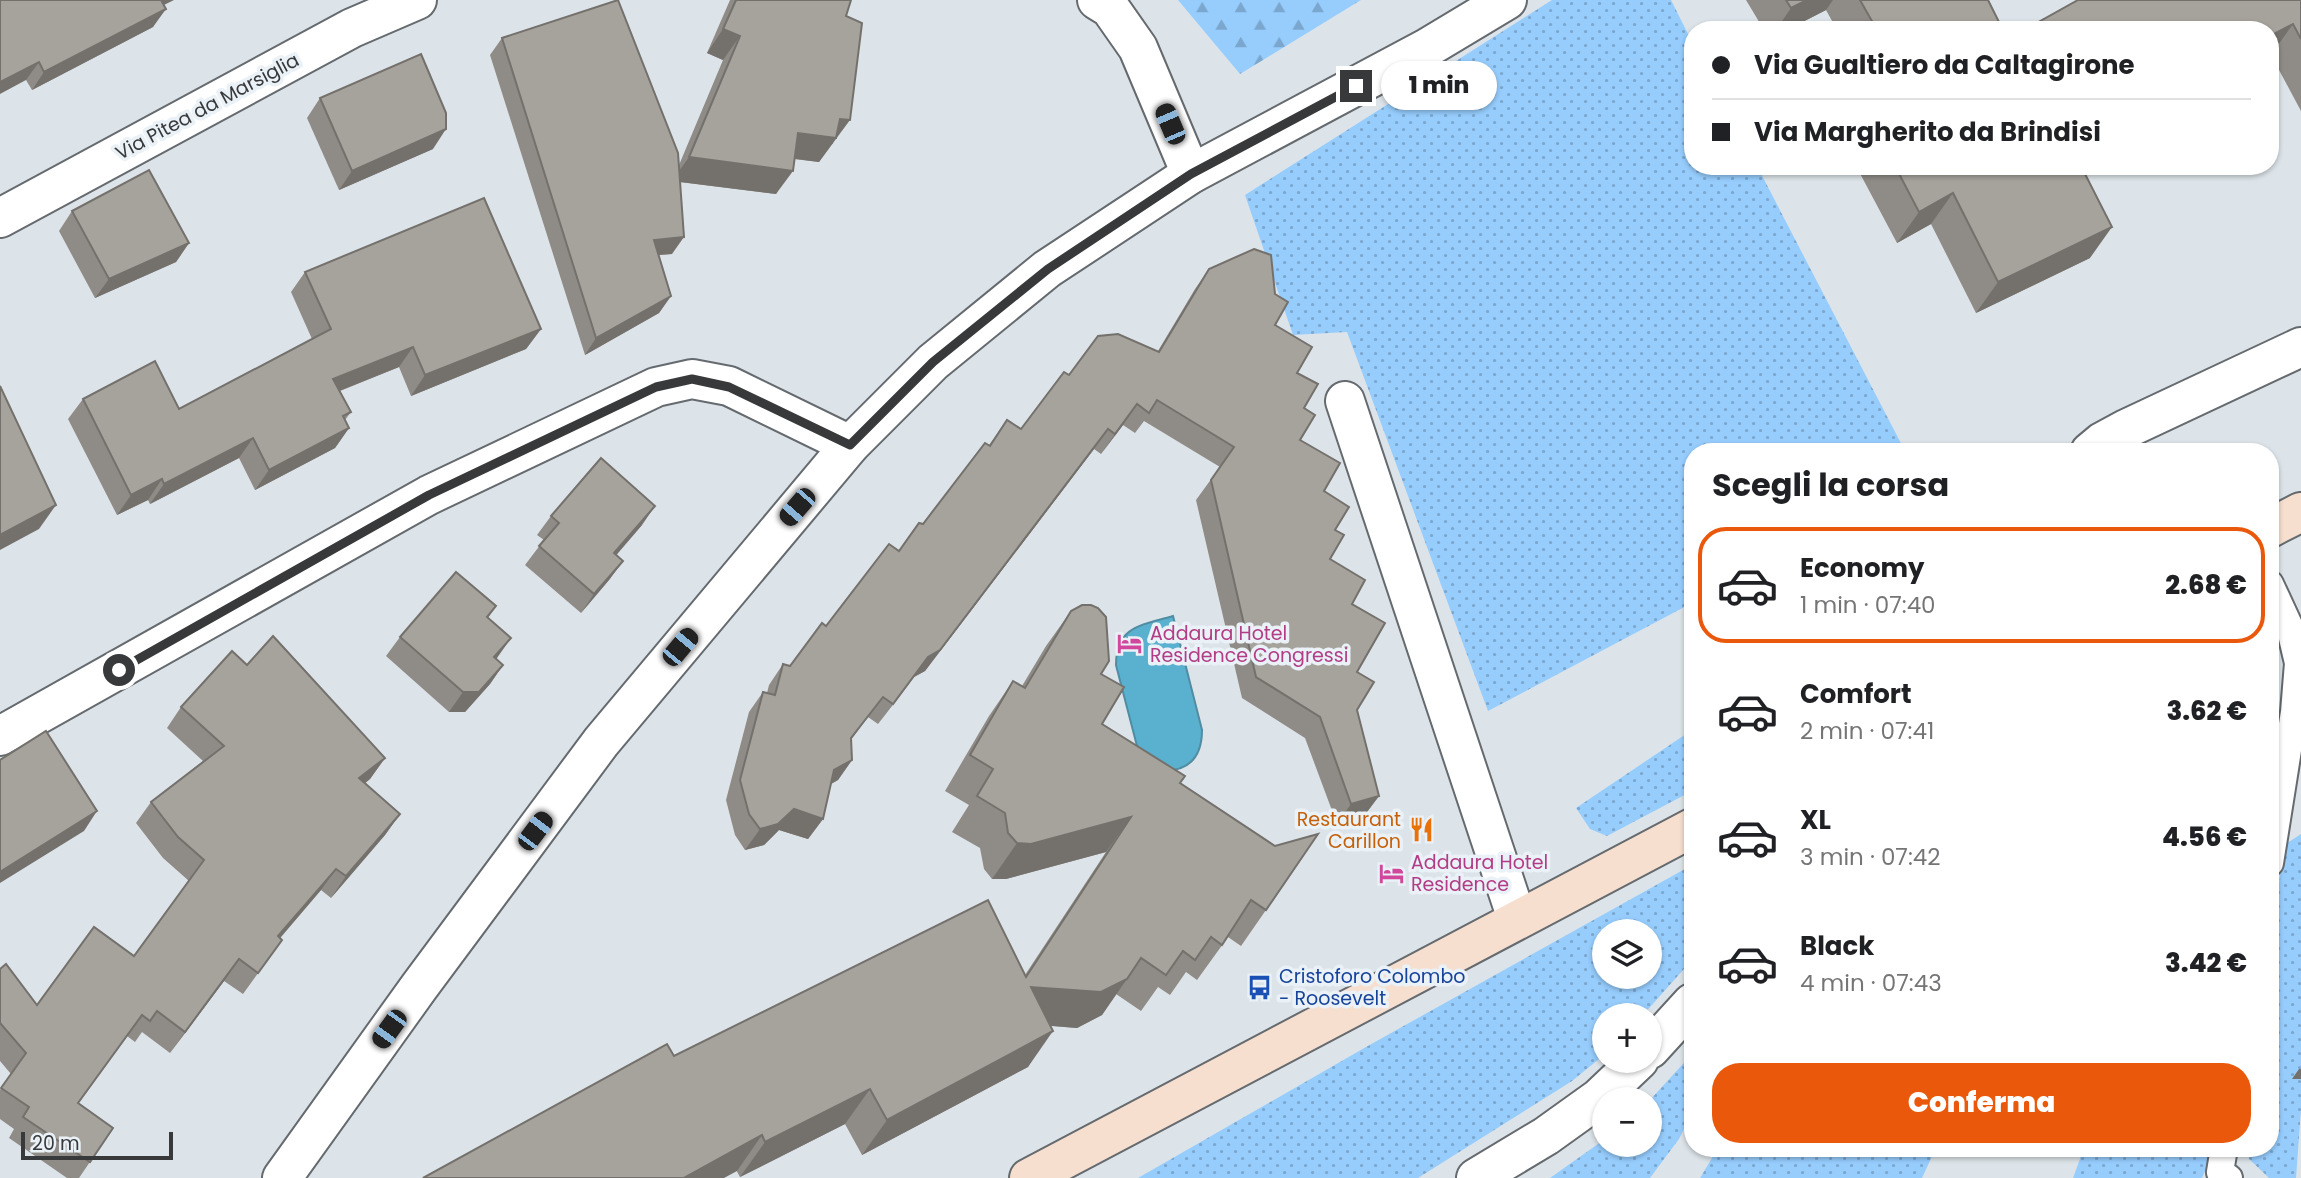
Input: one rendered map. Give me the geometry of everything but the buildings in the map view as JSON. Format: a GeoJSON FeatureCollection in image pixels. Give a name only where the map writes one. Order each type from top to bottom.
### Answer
{"type":"FeatureCollection","features":[{"type":"Feature","properties":{"kind":"main road"},"geometry":{"type":"LineString","coordinates":[[2279,523],[2301,512]]}},
{"type":"Feature","properties":{"kind":"main road"},"geometry":{"type":"LineString","coordinates":[[1029,1178],[1684,832]]}},
{"type":"Feature","properties":{"kind":"street","name":"Via Pitea da Marsiglia"},"geometry":{"type":"LineString","coordinates":[[0,218],[352,27],[417,0]]}},
{"type":"Feature","properties":{"kind":"street"},"geometry":{"type":"LineString","coordinates":[[1097,0],[1111,8],[1138,48],[1191,174]]}},
{"type":"Feature","properties":{"kind":"street"},"geometry":{"type":"LineString","coordinates":[[282,1178],[600,742],[850,445],[933,362],[1048,269],[1191,174],[1427,48],[1507,0]]}},
{"type":"Feature","properties":{"kind":"street"},"geometry":{"type":"LineString","coordinates":[[2101,443],[2301,347]]}},
{"type":"Feature","properties":{"kind":"street"},"geometry":{"type":"LineString","coordinates":[[0,736],[429,495],[656,387],[692,379],[729,387],[850,445]]}},
{"type":"Feature","properties":{"kind":"street"},"geometry":{"type":"LineString","coordinates":[[1345,401],[1517,919]]}},
{"type":"Feature","properties":{"kind":"street"},"geometry":{"type":"LineString","coordinates":[[1662,1036],[1684,1012]]}},
{"type":"Feature","properties":{"kind":"street"},"geometry":{"type":"LineString","coordinates":[[1476,1178],[1546,1136],[1599,1098],[1625,1073]]}},
{"type":"Feature","properties":{"kind":"lane"},"geometry":{"type":"LineString","coordinates":[[2279,603],[2289,625],[2298,663],[2294,712],[2279,806]]}},
{"type":"Feature","properties":{"kind":"lane"},"geometry":{"type":"LineString","coordinates":[[2222,1157],[2220,1172],[2229,1178]]}},
{"type":"Feature","properties":{"kind":"green space"},"geometry":{"type":"Polygon","coordinates":[[[1178,0],[1361,0],[1240,74],[1178,0]]]}},
{"type":"Feature","properties":{"kind":"green space"},"geometry":{"type":"Polygon","coordinates":[[[1552,0],[1671,0],[1684,26],[1684,175],[1762,175],[1901,443],[1684,443],[1684,607],[1488,711],[1347,332],[1293,335],[1245,195],[1552,0]]]}},
{"type":"Feature","properties":{"kind":"green space"},"geometry":{"type":"Polygon","coordinates":[[[1684,735],[1684,795],[1607,836],[1590,829],[1576,808],[1684,735]]]}},
{"type":"Feature","properties":{"kind":"green space"},"geometry":{"type":"Polygon","coordinates":[[[2301,834],[2301,1110],[2296,1178],[2269,1178],[2249,1157],[2279,1157],[2279,883],[2284,845],[2301,834]]]}},
{"type":"Feature","properties":{"kind":"green space"},"geometry":{"type":"Polygon","coordinates":[[[1684,869],[1684,969],[1654,1003],[1592,1003],[1592,1065],[1572,1081],[1418,1178],[1138,1178],[1592,921],[1592,989],[1662,989],[1662,919],[1595,919],[1684,869]]]}},
{"type":"Feature","properties":{"kind":"green space"},"geometry":{"type":"Polygon","coordinates":[[[1684,1063],[1684,1129],[1650,1178],[1550,1178],[1592,1148],[1592,1157],[1662,1157],[1662,1087],[1684,1063]]]}},
{"type":"Feature","properties":{"kind":"green space"},"geometry":{"type":"Polygon","coordinates":[[[1713,1157],[1932,1157],[1922,1178],[1700,1178],[1713,1157]]]}},
{"type":"Feature","properties":{"kind":"green space"},"geometry":{"type":"Polygon","coordinates":[[[2081,1157],[2211,1157],[2202,1178],[2073,1178],[2081,1157]]]}},
{"type":"Feature","properties":{"kind":"shaded area"},"geometry":{"type":"Polygon","coordinates":[[[1173,616],[1202,730],[1200,747],[1193,760],[1182,768],[1165,771],[1137,746],[1116,665],[1117,652],[1126,635],[1141,625],[1173,616]]]}},
{"type":"Feature","properties":{"kind":"place","name":"Addaura Hotel Residence Congressi"},"geometry":{"type":"Point","coordinates":[1130,644]}},
{"type":"Feature","properties":{"kind":"place","name":"Restaurant Carillon"},"geometry":{"type":"Point","coordinates":[1421,830]}},
{"type":"Feature","properties":{"kind":"place","name":"Addaura Hotel Residence"},"geometry":{"type":"Point","coordinates":[1391,873]}},
{"type":"Feature","properties":{"kind":"place","name":"Cristoforo Colombo - Roosevelt"},"geometry":{"type":"Point","coordinates":[1259,987]}},
{"type":"Feature","properties":{"kind":"route"},"geometry":{"type":"LineString","coordinates":[[119,670],[429,495],[656,387],[692,379],[729,387],[850,445],[933,362],[1048,269],[1191,174],[1356,86]]}}]}
